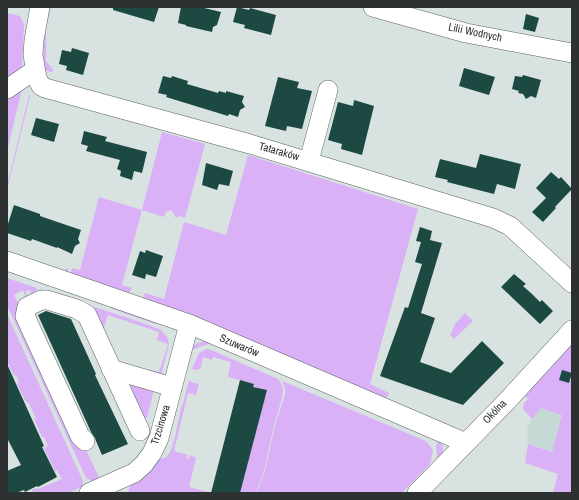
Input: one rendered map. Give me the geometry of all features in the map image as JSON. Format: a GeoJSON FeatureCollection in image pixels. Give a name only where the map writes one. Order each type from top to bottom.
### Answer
{"type":"FeatureCollection","features":[{"type":"Feature","properties":{"kind":"street","name":"Tataraków"},"geometry":{"type":"LineString","coordinates":[[40,7],[33,55],[37,78],[41,86],[52,91],[309,161],[369,181],[502,221],[510,226],[572,283]]}},
{"type":"Feature","properties":{"kind":"street","name":"Lilii Wodnych"},"geometry":{"type":"LineString","coordinates":[[377,8],[466,33],[572,53]]}},
{"type":"Feature","properties":{"kind":"street"},"geometry":{"type":"LineString","coordinates":[[7,89],[35,70]]}},
{"type":"Feature","properties":{"kind":"street"},"geometry":{"type":"LineString","coordinates":[[309,161],[328,90]]}},
{"type":"Feature","properties":{"kind":"street","name":"Szuwarów"},"geometry":{"type":"LineString","coordinates":[[7,262],[189,324],[466,443]]}},
{"type":"Feature","properties":{"kind":"street"},"geometry":{"type":"LineString","coordinates":[[85,441],[80,436],[25,316],[30,297],[47,300],[78,309],[85,313],[140,431]]}},
{"type":"Feature","properties":{"kind":"street","name":"Trzcinowa"},"geometry":{"type":"LineString","coordinates":[[90,493],[130,475],[144,464],[152,453],[158,438],[189,324]]}},
{"type":"Feature","properties":{"kind":"street","name":"Okólna"},"geometry":{"type":"LineString","coordinates":[[417,493],[572,330]]}},
{"type":"Feature","properties":{"kind":"street"},"geometry":{"type":"LineString","coordinates":[[111,369],[172,387]]}},
{"type":"Feature","properties":{"kind":"shaded area"},"geometry":{"type":"Polygon","coordinates":[[[50,7],[46,28],[46,61],[54,71],[50,72],[44,69],[43,60],[45,28],[50,7]]]}},
{"type":"Feature","properties":{"kind":"shaded area"},"geometry":{"type":"Polygon","coordinates":[[[7,13],[20,16],[24,24],[21,93],[7,151],[7,13]]]}},
{"type":"Feature","properties":{"kind":"shaded area"},"geometry":{"type":"Polygon","coordinates":[[[29,95],[30,96],[7,190],[7,186],[29,95]]]}},
{"type":"Feature","properties":{"kind":"shaded area"},"geometry":{"type":"Polygon","coordinates":[[[162,132],[205,144],[185,218],[179,216],[176,218],[171,210],[166,212],[164,217],[142,210],[162,132]]]}},
{"type":"Feature","properties":{"kind":"shaded area"},"geometry":{"type":"Polygon","coordinates":[[[248,155],[418,209],[370,384],[389,393],[388,396],[384,398],[142,300],[145,293],[164,299],[184,222],[226,235],[248,155]]]}},
{"type":"Feature","properties":{"kind":"shaded area"},"geometry":{"type":"Polygon","coordinates":[[[99,197],[142,210],[122,285],[132,288],[128,295],[63,274],[66,268],[70,273],[73,268],[80,270],[99,197]]]}},
{"type":"Feature","properties":{"kind":"shaded area"},"geometry":{"type":"Polygon","coordinates":[[[7,278],[37,288],[33,299],[30,290],[25,291],[30,300],[27,301],[23,290],[14,295],[18,303],[17,309],[99,477],[92,481],[86,478],[7,305],[7,278]]]}},
{"type":"Feature","properties":{"kind":"shaded area"},"geometry":{"type":"Polygon","coordinates":[[[40,289],[161,330],[167,337],[169,344],[161,376],[150,371],[159,372],[168,344],[157,340],[159,332],[108,315],[102,333],[39,294],[40,289]]]}},
{"type":"Feature","properties":{"kind":"shaded area"},"geometry":{"type":"Polygon","coordinates":[[[114,305],[159,320],[155,324],[110,308],[114,305]]]}},
{"type":"Feature","properties":{"kind":"shaded area"},"geometry":{"type":"Polygon","coordinates":[[[465,313],[473,321],[454,339],[450,335],[455,324],[465,313]]]}},
{"type":"Feature","properties":{"kind":"shaded area"},"geometry":{"type":"Polygon","coordinates":[[[7,314],[83,481],[82,487],[68,493],[31,493],[33,492],[32,490],[62,479],[57,470],[55,471],[44,448],[48,446],[44,437],[42,437],[34,419],[36,418],[28,402],[26,402],[17,384],[19,383],[16,375],[14,376],[7,361],[7,314]]]}},
{"type":"Feature","properties":{"kind":"shaded area"},"geometry":{"type":"Polygon","coordinates":[[[204,341],[212,343],[192,349],[194,345],[204,341]]]}},
{"type":"Feature","properties":{"kind":"shaded area"},"geometry":{"type":"Polygon","coordinates":[[[572,342],[572,493],[553,493],[558,474],[525,463],[528,444],[552,452],[562,415],[541,408],[532,419],[523,409],[524,403],[528,399],[522,394],[572,342]]]}},
{"type":"Feature","properties":{"kind":"shaded area"},"geometry":{"type":"Polygon","coordinates":[[[206,349],[278,379],[282,385],[282,398],[273,429],[265,467],[256,493],[240,493],[266,390],[253,387],[254,384],[229,377],[231,362],[213,357],[212,360],[203,357],[201,367],[196,370],[192,369],[199,353],[206,349]]]}},
{"type":"Feature","properties":{"kind":"shaded area"},"geometry":{"type":"Polygon","coordinates":[[[189,380],[199,384],[196,395],[188,393],[174,451],[188,455],[187,459],[189,459],[190,455],[196,458],[189,487],[212,493],[128,493],[131,484],[157,460],[167,457],[171,450],[189,380]]]}},
{"type":"Feature","properties":{"kind":"shaded area"},"geometry":{"type":"Polygon","coordinates":[[[282,381],[426,441],[433,451],[430,464],[402,493],[257,493],[266,467],[274,429],[285,394],[285,388],[282,381]]]}},
{"type":"Feature","properties":{"kind":"shaded area"},"geometry":{"type":"Polygon","coordinates":[[[132,384],[154,390],[147,418],[143,417],[130,391],[132,384]]]}},
{"type":"Feature","properties":{"kind":"shaded area"},"geometry":{"type":"Polygon","coordinates":[[[541,408],[563,415],[552,452],[528,444],[527,428],[541,408]]]}},
{"type":"Feature","properties":{"kind":"shaded area"},"geometry":{"type":"Polygon","coordinates":[[[439,439],[442,444],[443,451],[442,455],[436,460],[436,446],[439,439]]]}},
{"type":"Feature","properties":{"kind":"building"},"geometry":{"type":"Polygon","coordinates":[[[113,7],[159,7],[154,22],[113,10],[113,7]]]}},
{"type":"Feature","properties":{"kind":"building"},"geometry":{"type":"Polygon","coordinates":[[[181,7],[200,7],[221,12],[217,25],[213,27],[212,32],[178,23],[181,7]]]}},
{"type":"Feature","properties":{"kind":"building"},"geometry":{"type":"Polygon","coordinates":[[[237,7],[249,10],[250,8],[276,15],[271,35],[244,28],[245,25],[233,22],[237,7]]]}},
{"type":"Feature","properties":{"kind":"building"},"geometry":{"type":"Polygon","coordinates":[[[526,14],[539,18],[535,32],[523,29],[526,14]]]}},
{"type":"Feature","properties":{"kind":"building"},"geometry":{"type":"Polygon","coordinates":[[[72,48],[89,53],[83,75],[66,70],[67,66],[59,64],[62,50],[71,52],[72,48]]]}},
{"type":"Feature","properties":{"kind":"building"},"geometry":{"type":"Polygon","coordinates":[[[464,68],[495,77],[489,95],[459,86],[464,68]]]}},
{"type":"Feature","properties":{"kind":"building"},"geometry":{"type":"Polygon","coordinates":[[[523,75],[541,80],[536,98],[531,96],[526,99],[523,94],[518,93],[519,91],[512,89],[515,76],[522,77],[523,75]]]}},
{"type":"Feature","properties":{"kind":"building"},"geometry":{"type":"Polygon","coordinates":[[[163,76],[171,78],[172,76],[188,81],[187,84],[218,93],[219,91],[226,93],[226,91],[244,96],[242,102],[245,107],[240,110],[238,117],[229,114],[228,116],[166,97],[167,95],[158,93],[163,76]]]}},
{"type":"Feature","properties":{"kind":"building"},"geometry":{"type":"Polygon","coordinates":[[[278,77],[299,82],[297,88],[312,91],[302,129],[287,126],[286,131],[265,126],[278,77]]]}},
{"type":"Feature","properties":{"kind":"building"},"geometry":{"type":"Polygon","coordinates":[[[354,100],[374,106],[362,155],[341,149],[342,144],[328,140],[338,102],[353,106],[354,100]]]}},
{"type":"Feature","properties":{"kind":"building"},"geometry":{"type":"Polygon","coordinates":[[[36,118],[59,124],[54,142],[31,135],[36,118]]]}},
{"type":"Feature","properties":{"kind":"building"},"geometry":{"type":"Polygon","coordinates":[[[84,131],[107,137],[105,141],[147,152],[142,173],[134,171],[132,180],[120,176],[121,171],[117,169],[120,160],[86,151],[88,146],[81,144],[84,131]]]}},
{"type":"Feature","properties":{"kind":"building"},"geometry":{"type":"Polygon","coordinates":[[[480,154],[521,164],[515,189],[497,184],[494,194],[447,182],[448,180],[435,177],[440,159],[476,168],[480,154]]]}},
{"type":"Feature","properties":{"kind":"building"},"geometry":{"type":"Polygon","coordinates":[[[206,163],[233,171],[229,186],[219,184],[217,190],[202,185],[206,163]]]}},
{"type":"Feature","properties":{"kind":"building"},"geometry":{"type":"Polygon","coordinates":[[[551,172],[559,179],[561,177],[572,189],[543,222],[532,212],[546,198],[536,188],[551,172]]]}},
{"type":"Feature","properties":{"kind":"building"},"geometry":{"type":"Polygon","coordinates":[[[14,205],[40,214],[40,216],[81,230],[78,239],[80,243],[75,246],[72,254],[57,247],[32,239],[31,241],[7,233],[7,227],[14,205]]]}},
{"type":"Feature","properties":{"kind":"building"},"geometry":{"type":"Polygon","coordinates":[[[420,227],[432,231],[430,240],[442,243],[421,313],[435,318],[420,362],[451,373],[482,341],[504,363],[463,405],[380,376],[405,307],[408,308],[422,264],[415,262],[421,242],[416,241],[420,227]]]}},
{"type":"Feature","properties":{"kind":"building"},"geometry":{"type":"Polygon","coordinates":[[[146,250],[163,256],[156,277],[146,274],[145,279],[132,275],[140,251],[145,253],[146,250]]]}},
{"type":"Feature","properties":{"kind":"building"},"geometry":{"type":"Polygon","coordinates":[[[514,274],[526,284],[523,286],[540,302],[542,300],[553,311],[540,324],[501,287],[514,274]]]}},
{"type":"Feature","properties":{"kind":"building"},"geometry":{"type":"Polygon","coordinates":[[[46,311],[71,319],[96,374],[95,375],[128,444],[102,455],[38,315],[46,311]]]}},
{"type":"Feature","properties":{"kind":"building"},"geometry":{"type":"Polygon","coordinates":[[[7,364],[44,446],[42,447],[57,477],[38,487],[37,486],[25,492],[24,490],[16,493],[7,493],[7,471],[21,465],[7,438],[7,364]]]}},
{"type":"Feature","properties":{"kind":"building"},"geometry":{"type":"Polygon","coordinates":[[[562,370],[572,373],[569,383],[559,380],[562,370]]]}},
{"type":"Feature","properties":{"kind":"building"},"geometry":{"type":"Polygon","coordinates":[[[240,380],[254,384],[253,387],[267,390],[240,493],[211,493],[240,380]]]}}]}
